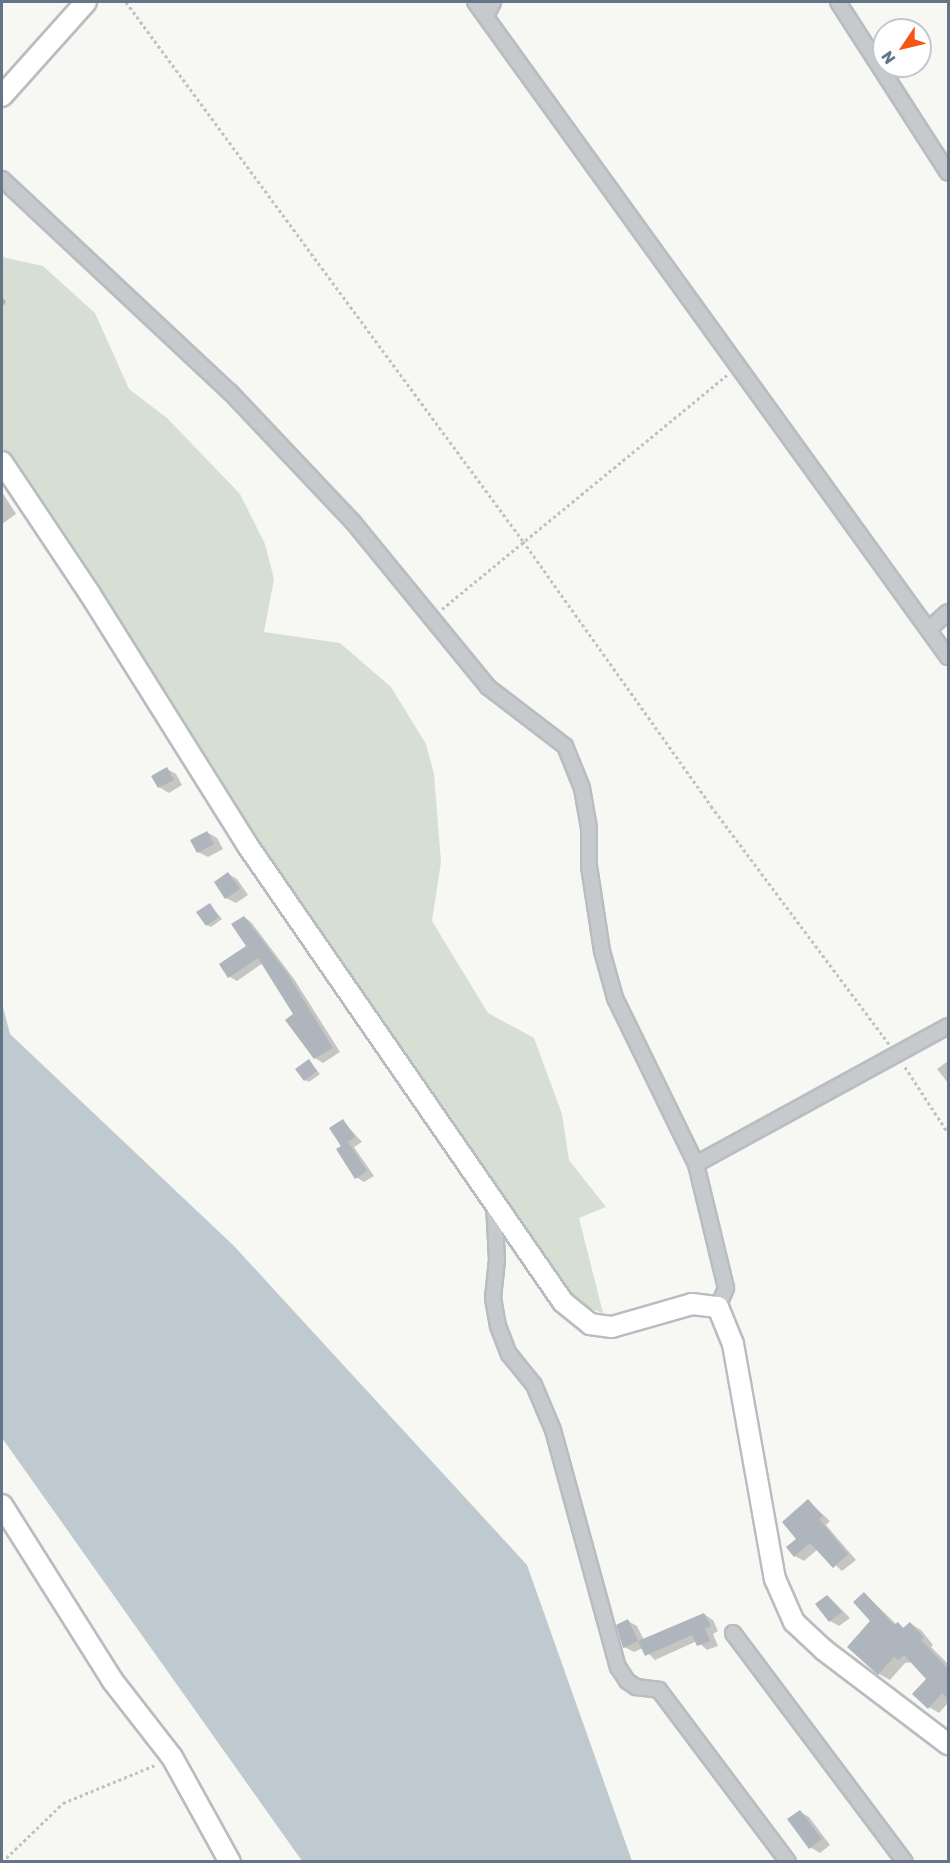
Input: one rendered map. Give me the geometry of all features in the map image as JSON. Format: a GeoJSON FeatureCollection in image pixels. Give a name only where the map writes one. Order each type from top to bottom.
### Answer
{"type":"FeatureCollection","features":[{"type":"Feature","properties":{"kind":"main road"},"geometry":{"type":"LineString","coordinates":[[2,96],[86,2]]}},
{"type":"Feature","properties":{"kind":"main road"},"geometry":{"type":"LineString","coordinates":[[2,462],[90,594],[248,846],[563,1302],[590,1324],[612,1327],[692,1304],[718,1307],[733,1344],[775,1579],[795,1622],[824,1650],[948,1744]]}},
{"type":"Feature","properties":{"kind":"main road"},"geometry":{"type":"LineString","coordinates":[[2,1505],[106,1671],[172,1757],[230,1862]]}},
{"type":"Feature","properties":{"kind":"street"},"geometry":{"type":"LineString","coordinates":[[474,2],[948,657]]}},
{"type":"Feature","properties":{"kind":"street"},"geometry":{"type":"LineString","coordinates":[[486,16],[494,2]]}},
{"type":"Feature","properties":{"kind":"street"},"geometry":{"type":"LineString","coordinates":[[837,2],[948,173]]}},
{"type":"Feature","properties":{"kind":"street"},"geometry":{"type":"LineString","coordinates":[[2,179],[230,392],[353,522],[488,687],[565,746],[582,788],[589,828],[589,866],[602,951],[615,998],[696,1164],[726,1288],[718,1307]]}},
{"type":"Feature","properties":{"kind":"street"},"geometry":{"type":"LineString","coordinates":[[929,629],[948,612]]}},
{"type":"Feature","properties":{"kind":"street"},"geometry":{"type":"LineString","coordinates":[[696,1164],[898,1056],[948,1026]]}},
{"type":"Feature","properties":{"kind":"street"},"geometry":{"type":"LineString","coordinates":[[494,1203],[497,1260],[493,1298],[498,1326],[509,1354],[534,1385],[553,1430],[618,1667],[627,1681],[636,1687],[659,1690],[788,1862]]}},
{"type":"Feature","properties":{"kind":"street"},"geometry":{"type":"LineString","coordinates":[[733,1633],[905,1862]]}},
{"type":"Feature","properties":{"kind":"path"},"geometry":{"type":"LineString","coordinates":[[126,2],[523,541],[711,806],[898,1056],[948,1133]]}},
{"type":"Feature","properties":{"kind":"path"},"geometry":{"type":"LineString","coordinates":[[431,617],[738,365]]}},
{"type":"Feature","properties":{"kind":"path"},"geometry":{"type":"LineString","coordinates":[[2,1862],[63,1803],[172,1757]]}},
{"type":"Feature","properties":{"kind":"shaded area"},"geometry":{"type":"Polygon","coordinates":[[[2,257],[43,266],[95,313],[129,389],[167,418],[240,494],[265,544],[274,579],[264,632],[340,643],[391,687],[426,744],[434,774],[441,862],[432,921],[488,1013],[534,1038],[562,1114],[569,1160],[606,1207],[579,1218],[603,1313],[579,1305],[546,1265],[374,1018],[2,447],[2,257]]]}},
{"type":"Feature","properties":{"kind":"shaded area"},"geometry":{"type":"Polygon","coordinates":[[[2,1003],[10,1034],[234,1246],[527,1565],[632,1861],[302,1861],[2,1438],[2,1003]]]}},
{"type":"Feature","properties":{"kind":"building"},"geometry":{"type":"Polygon","coordinates":[[[167,767],[174,780],[158,788],[151,776],[167,767]]]}},
{"type":"Feature","properties":{"kind":"building"},"geometry":{"type":"Polygon","coordinates":[[[207,831],[214,844],[197,853],[190,840],[207,831]]]}},
{"type":"Feature","properties":{"kind":"building"},"geometry":{"type":"Polygon","coordinates":[[[228,872],[240,889],[225,899],[214,882],[228,872]]]}},
{"type":"Feature","properties":{"kind":"building"},"geometry":{"type":"Polygon","coordinates":[[[210,903],[219,917],[206,926],[196,912],[210,903]]]}},
{"type":"Feature","properties":{"kind":"building"},"geometry":{"type":"Polygon","coordinates":[[[244,916],[287,973],[333,1048],[314,1059],[285,1020],[293,1014],[258,958],[228,978],[219,964],[246,946],[231,924],[244,916]]]}},
{"type":"Feature","properties":{"kind":"building"},"geometry":{"type":"Polygon","coordinates":[[[309,1059],[317,1071],[304,1081],[295,1069],[309,1059]]]}},
{"type":"Feature","properties":{"kind":"building"},"geometry":{"type":"Polygon","coordinates":[[[343,1119],[355,1137],[341,1146],[329,1128],[343,1119]]]}},
{"type":"Feature","properties":{"kind":"building"},"geometry":{"type":"Polygon","coordinates":[[[348,1142],[367,1171],[355,1179],[336,1149],[348,1142]]]}},
{"type":"Feature","properties":{"kind":"building"},"geometry":{"type":"Polygon","coordinates":[[[808,1499],[823,1516],[819,1519],[848,1554],[833,1568],[810,1543],[794,1557],[786,1547],[796,1539],[782,1522],[808,1499]]]}},
{"type":"Feature","properties":{"kind":"building"},"geometry":{"type":"Polygon","coordinates":[[[864,1592],[894,1625],[898,1622],[903,1628],[910,1622],[924,1638],[921,1640],[948,1669],[948,1699],[942,1693],[928,1709],[912,1694],[926,1679],[904,1655],[898,1660],[894,1657],[878,1675],[847,1647],[870,1621],[853,1602],[864,1592]]]}},
{"type":"Feature","properties":{"kind":"building"},"geometry":{"type":"Polygon","coordinates":[[[827,1595],[842,1612],[829,1622],[815,1604],[827,1595]]]}},
{"type":"Feature","properties":{"kind":"building"},"geometry":{"type":"Polygon","coordinates":[[[704,1613],[711,1626],[705,1629],[710,1641],[697,1646],[692,1635],[645,1656],[638,1641],[704,1613]]]}},
{"type":"Feature","properties":{"kind":"building"},"geometry":{"type":"Polygon","coordinates":[[[628,1619],[638,1641],[623,1648],[616,1625],[628,1619]]]}},
{"type":"Feature","properties":{"kind":"building"},"geometry":{"type":"Polygon","coordinates":[[[800,1810],[822,1839],[809,1849],[787,1819],[800,1810]]]}}]}
